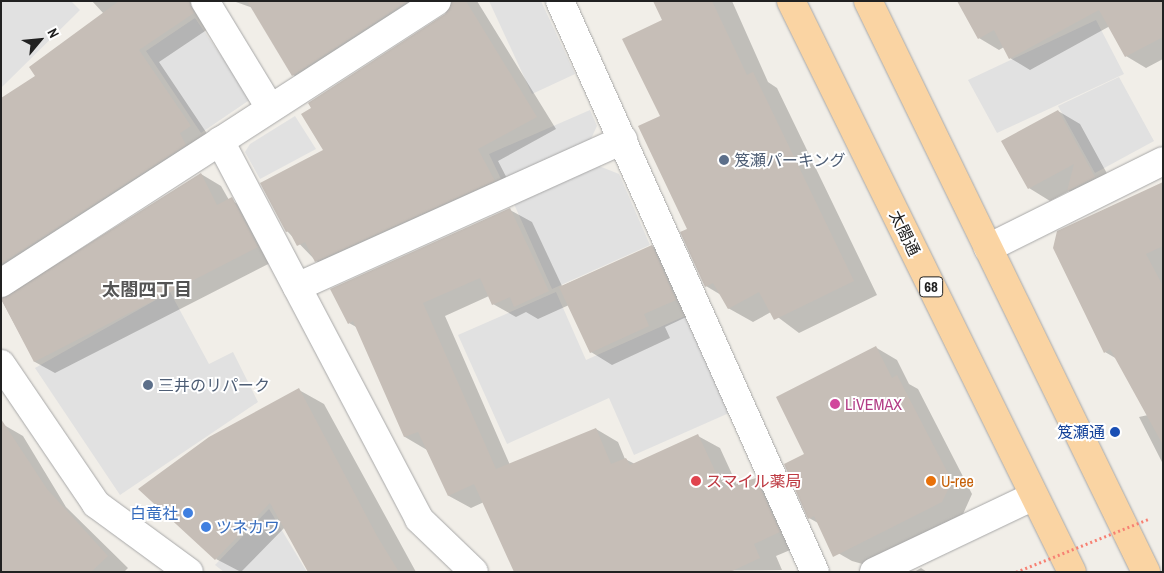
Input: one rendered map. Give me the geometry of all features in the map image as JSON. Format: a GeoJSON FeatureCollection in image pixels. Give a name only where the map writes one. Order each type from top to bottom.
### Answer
{"type":"FeatureCollection","features":[{"type":"Feature","properties":{"kind":"main road","name":"太閤通"},"geometry":{"type":"LineString","coordinates":[[791,1],[1072,572]]}},
{"type":"Feature","properties":{"kind":"main road"},"geometry":{"type":"LineString","coordinates":[[868,1],[1146,572]]}},
{"type":"Feature","properties":{"kind":"street"},"geometry":{"type":"LineString","coordinates":[[205,1],[270,108]]}},
{"type":"Feature","properties":{"kind":"street"},"geometry":{"type":"LineString","coordinates":[[1,283],[437,1]]}},
{"type":"Feature","properties":{"kind":"street"},"geometry":{"type":"LineString","coordinates":[[560,1],[815,572]]}},
{"type":"Feature","properties":{"kind":"street"},"geometry":{"type":"LineString","coordinates":[[297,287],[623,140]]}},
{"type":"Feature","properties":{"kind":"street"},"geometry":{"type":"LineString","coordinates":[[220,141],[419,519],[474,572]]}},
{"type":"Feature","properties":{"kind":"street"},"geometry":{"type":"LineString","coordinates":[[988,248],[1163,161]]}},
{"type":"Feature","properties":{"kind":"street"},"geometry":{"type":"LineString","coordinates":[[1,364],[96,504],[189,572]]}},
{"type":"Feature","properties":{"kind":"street"},"geometry":{"type":"LineString","coordinates":[[874,572],[1034,496]]}},
{"type":"Feature","properties":{"kind":"path"},"geometry":{"type":"LineString","coordinates":[[1016,572],[1151,518]]}},
{"type":"Feature","properties":{"kind":"shaded area"},"geometry":{"type":"Polygon","coordinates":[[[1,1],[71,1],[80,10],[1,88],[1,1]]]}},
{"type":"Feature","properties":{"kind":"shaded area"},"geometry":{"type":"Polygon","coordinates":[[[489,1],[541,1],[575,74],[532,94],[489,1]]]}},
{"type":"Feature","properties":{"kind":"shaded area"},"geometry":{"type":"Polygon","coordinates":[[[195,18],[251,99],[201,133],[146,51],[195,18]]]}},
{"type":"Feature","properties":{"kind":"shaded area"},"geometry":{"type":"Polygon","coordinates":[[[1096,20],[1124,74],[997,133],[968,80],[1096,20]]]}},
{"type":"Feature","properties":{"kind":"shaded area"},"geometry":{"type":"Polygon","coordinates":[[[1119,77],[1154,141],[1095,173],[1058,106],[1119,77]]]}},
{"type":"Feature","properties":{"kind":"shaded area"},"geometry":{"type":"Polygon","coordinates":[[[590,110],[597,126],[589,143],[502,181],[489,154],[590,110]]]}},
{"type":"Feature","properties":{"kind":"shaded area"},"geometry":{"type":"Polygon","coordinates":[[[295,116],[316,149],[260,179],[245,152],[250,144],[295,116]]]}},
{"type":"Feature","properties":{"kind":"shaded area"},"geometry":{"type":"Polygon","coordinates":[[[599,166],[619,174],[650,245],[552,289],[514,204],[599,166]]]}},
{"type":"Feature","properties":{"kind":"shaded area","name":"三井のリパーク"},"geometry":{"type":"Polygon","coordinates":[[[170,292],[209,364],[233,352],[258,402],[120,495],[35,368],[170,292]]]}},
{"type":"Feature","properties":{"kind":"shaded area"},"geometry":{"type":"Polygon","coordinates":[[[556,292],[586,360],[685,316],[729,413],[634,455],[609,398],[507,444],[458,335],[556,292]]]}},
{"type":"Feature","properties":{"kind":"shaded area"},"geometry":{"type":"Polygon","coordinates":[[[269,509],[307,572],[224,572],[215,565],[269,509]]]}},
{"type":"Feature","properties":{"kind":"building"},"geometry":{"type":"Polygon","coordinates":[[[119,1],[189,1],[194,13],[139,50],[191,126],[180,133],[186,145],[1,264],[1,98],[35,76],[29,67],[119,1]]]}},
{"type":"Feature","properties":{"kind":"building"},"geometry":{"type":"Polygon","coordinates":[[[247,1],[408,1],[292,76],[247,1]]]}},
{"type":"Feature","properties":{"kind":"building"},"geometry":{"type":"Polygon","coordinates":[[[452,1],[466,1],[537,117],[478,149],[495,181],[315,262],[305,242],[297,246],[289,231],[286,232],[260,183],[323,150],[301,114],[311,108],[308,103],[445,14],[452,1]]]}},
{"type":"Feature","properties":{"kind":"building"},"geometry":{"type":"Polygon","coordinates":[[[653,1],[712,1],[747,75],[753,72],[854,281],[774,320],[759,292],[728,309],[713,283],[705,287],[680,232],[687,229],[638,126],[660,116],[622,39],[662,20],[653,1]]]}},
{"type":"Feature","properties":{"kind":"building"},"geometry":{"type":"Polygon","coordinates":[[[957,1],[1163,1],[1163,37],[1125,57],[1099,10],[1009,59],[994,30],[978,39],[957,1]]]}},
{"type":"Feature","properties":{"kind":"building"},"geometry":{"type":"Polygon","coordinates":[[[1058,110],[1095,177],[1067,191],[1074,164],[1028,189],[1001,141],[1058,110]]]}},
{"type":"Feature","properties":{"kind":"building"},"geometry":{"type":"Polygon","coordinates":[[[201,173],[217,205],[232,197],[258,247],[34,362],[1,299],[201,173]]]}},
{"type":"Feature","properties":{"kind":"building"},"geometry":{"type":"Polygon","coordinates":[[[1163,182],[1163,246],[1146,254],[1163,286],[1163,445],[1110,349],[1104,353],[1053,248],[1057,231],[1163,182]]]}},
{"type":"Feature","properties":{"kind":"building"},"geometry":{"type":"Polygon","coordinates":[[[510,208],[549,291],[514,307],[510,297],[492,305],[480,278],[423,303],[496,469],[596,428],[611,464],[626,458],[630,465],[698,434],[723,488],[756,478],[780,532],[754,544],[760,558],[730,572],[514,572],[474,484],[448,496],[418,432],[404,437],[353,321],[348,324],[330,289],[510,208]]]}},
{"type":"Feature","properties":{"kind":"building"},"geometry":{"type":"Polygon","coordinates":[[[652,245],[676,300],[644,314],[649,326],[590,353],[559,287],[652,245]]]}},
{"type":"Feature","properties":{"kind":"building"},"geometry":{"type":"Polygon","coordinates":[[[876,346],[892,378],[897,375],[952,481],[942,502],[833,557],[814,516],[808,519],[784,464],[804,454],[776,397],[876,346]]]}},
{"type":"Feature","properties":{"kind":"building"},"geometry":{"type":"Polygon","coordinates":[[[299,388],[377,536],[399,572],[308,572],[270,503],[215,560],[138,489],[209,437],[299,388]]]}},
{"type":"Feature","properties":{"kind":"building"},"geometry":{"type":"Polygon","coordinates":[[[1,419],[47,489],[108,556],[91,572],[1,572],[1,419]]]}},
{"type":"Feature","properties":{"kind":"place","name":"笈瀬パーキング"},"geometry":{"type":"Point","coordinates":[724,160]}},
{"type":"Feature","properties":{"kind":"place","name":"三井のリパーク"},"geometry":{"type":"Point","coordinates":[148,385]}},
{"type":"Feature","properties":{"kind":"place","name":"LiVEMAX"},"geometry":{"type":"Point","coordinates":[835,404]}},
{"type":"Feature","properties":{"kind":"place","name":"笈瀬通"},"geometry":{"type":"Point","coordinates":[1115,432]}},
{"type":"Feature","properties":{"kind":"place","name":"スマイル薬局"},"geometry":{"type":"Point","coordinates":[696,481]}},
{"type":"Feature","properties":{"kind":"place","name":"U-ree"},"geometry":{"type":"Point","coordinates":[931,481]}},
{"type":"Feature","properties":{"kind":"place","name":"白竜社"},"geometry":{"type":"Point","coordinates":[188,513]}},
{"type":"Feature","properties":{"kind":"place","name":"ツネカワ"},"geometry":{"type":"Point","coordinates":[206,527]}},
{"type":"Feature","properties":{"kind":"district","name":"太閤四丁目"},"geometry":{"type":"Point","coordinates":[147,290]}}]}
